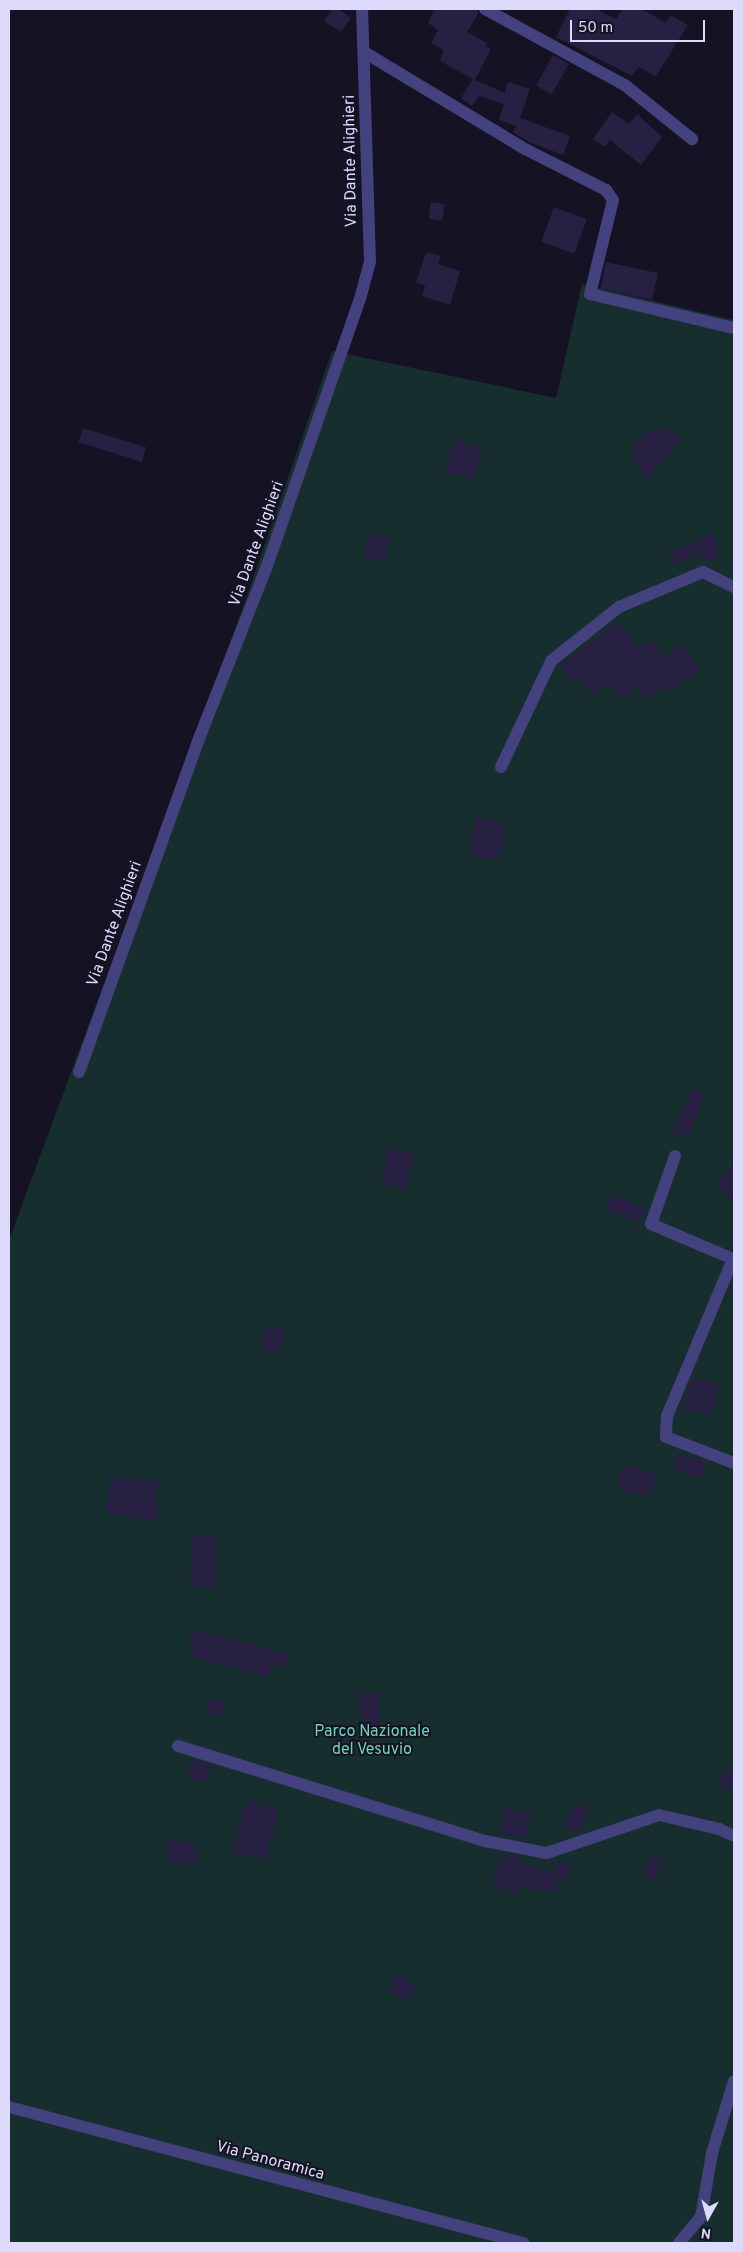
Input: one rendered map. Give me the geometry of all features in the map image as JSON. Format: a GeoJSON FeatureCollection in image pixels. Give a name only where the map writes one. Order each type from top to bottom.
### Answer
{"type":"FeatureCollection","features":[{"type":"Feature","properties":{"kind":"street","name":"Via Dante Alighieri"},"geometry":{"type":"LineString","coordinates":[[79,1072],[200,736],[268,563],[360,299],[370,262],[362,9]]}},
{"type":"Feature","properties":{"kind":"street"},"geometry":{"type":"LineString","coordinates":[[485,9],[626,86],[692,139]]}},
{"type":"Feature","properties":{"kind":"street"},"geometry":{"type":"LineString","coordinates":[[364,52],[525,149],[606,190],[612,200],[590,294],[734,328]]}},
{"type":"Feature","properties":{"kind":"street"},"geometry":{"type":"LineString","coordinates":[[501,767],[551,661],[611,613],[703,572],[734,586]]}},
{"type":"Feature","properties":{"kind":"street"},"geometry":{"type":"LineString","coordinates":[[675,1156],[651,1224],[733,1259],[667,1416],[666,1437],[734,1464]]}},
{"type":"Feature","properties":{"kind":"street"},"geometry":{"type":"LineString","coordinates":[[178,1746],[485,1841],[547,1853],[659,1814],[719,1828],[734,1836]]}},
{"type":"Feature","properties":{"kind":"street"},"geometry":{"type":"LineString","coordinates":[[679,2243],[701,2216],[712,2153],[734,2081]]}},
{"type":"Feature","properties":{"kind":"street","name":"Via Panoramica"},"geometry":{"type":"LineString","coordinates":[[9,2107],[523,2243]]}},
{"type":"Feature","properties":{"kind":"green space","name":"Parco Nazionale del Vesuvio"},"geometry":{"type":"Polygon","coordinates":[[[582,284],[734,320],[734,2243],[9,2243],[9,1240],[242,610],[332,351],[556,398],[582,284]]]}},
{"type":"Feature","properties":{"kind":"building"},"geometry":{"type":"Polygon","coordinates":[[[333,9],[339,9],[351,18],[341,32],[324,21],[333,9]]]}},
{"type":"Feature","properties":{"kind":"building"},"geometry":{"type":"Polygon","coordinates":[[[434,9],[477,9],[478,14],[467,32],[487,43],[485,46],[491,49],[475,80],[505,93],[508,82],[530,89],[520,118],[570,136],[563,155],[529,142],[513,132],[516,126],[499,120],[504,104],[479,96],[472,106],[461,98],[473,79],[440,61],[444,50],[431,43],[438,30],[428,23],[434,9]]]}},
{"type":"Feature","properties":{"kind":"building"},"geometry":{"type":"Polygon","coordinates":[[[570,9],[595,9],[616,19],[623,9],[642,9],[666,23],[671,15],[688,25],[656,76],[638,67],[632,76],[556,37],[570,9]]]}},
{"type":"Feature","properties":{"kind":"building"},"geometry":{"type":"Polygon","coordinates":[[[553,55],[569,64],[552,94],[536,86],[553,55]]]}},
{"type":"Feature","properties":{"kind":"building"},"geometry":{"type":"Polygon","coordinates":[[[612,112],[629,124],[637,114],[662,137],[641,165],[610,140],[605,147],[593,139],[612,112]]]}},
{"type":"Feature","properties":{"kind":"building"},"geometry":{"type":"Polygon","coordinates":[[[431,202],[445,204],[442,221],[429,219],[431,202]]]}},
{"type":"Feature","properties":{"kind":"building"},"geometry":{"type":"Polygon","coordinates":[[[554,207],[587,219],[574,254],[541,242],[554,207]]]}},
{"type":"Feature","properties":{"kind":"building"},"geometry":{"type":"Polygon","coordinates":[[[426,252],[441,256],[438,264],[460,271],[450,305],[422,296],[425,285],[416,283],[426,252]]]}},
{"type":"Feature","properties":{"kind":"building"},"geometry":{"type":"Polygon","coordinates":[[[606,262],[658,273],[652,299],[600,288],[606,262]]]}},
{"type":"Feature","properties":{"kind":"building"},"geometry":{"type":"Polygon","coordinates":[[[664,425],[681,439],[645,480],[631,451],[646,431],[658,432],[664,425]]]}},
{"type":"Feature","properties":{"kind":"building"},"geometry":{"type":"Polygon","coordinates":[[[83,428],[146,447],[142,462],[79,442],[83,428]]]}},
{"type":"Feature","properties":{"kind":"building"},"geometry":{"type":"Polygon","coordinates":[[[454,440],[483,449],[473,480],[444,472],[454,440]]]}},
{"type":"Feature","properties":{"kind":"building"},"geometry":{"type":"Polygon","coordinates":[[[369,533],[390,538],[385,561],[364,556],[369,533]]]}},
{"type":"Feature","properties":{"kind":"building"},"geometry":{"type":"Polygon","coordinates":[[[715,533],[717,560],[701,561],[700,552],[674,566],[668,553],[715,533]]]}},
{"type":"Feature","properties":{"kind":"building"},"geometry":{"type":"Polygon","coordinates":[[[619,621],[639,649],[651,640],[664,658],[682,644],[700,669],[668,692],[664,687],[646,700],[637,687],[622,699],[610,683],[593,695],[579,676],[573,684],[560,665],[619,621]]]}},
{"type":"Feature","properties":{"kind":"building"},"geometry":{"type":"Polygon","coordinates":[[[475,817],[506,822],[500,860],[469,856],[475,817]]]}},
{"type":"Feature","properties":{"kind":"building"},"geometry":{"type":"Polygon","coordinates":[[[692,1088],[706,1094],[689,1135],[672,1134],[692,1088]]]}},
{"type":"Feature","properties":{"kind":"building"},"geometry":{"type":"Polygon","coordinates":[[[389,1148],[414,1154],[406,1189],[381,1183],[389,1148]]]}},
{"type":"Feature","properties":{"kind":"building"},"geometry":{"type":"Polygon","coordinates":[[[734,1160],[734,1201],[716,1189],[734,1160]]]}},
{"type":"Feature","properties":{"kind":"building"},"geometry":{"type":"Polygon","coordinates":[[[611,1195],[646,1208],[640,1223],[606,1210],[611,1195]]]}},
{"type":"Feature","properties":{"kind":"building"},"geometry":{"type":"Polygon","coordinates":[[[268,1324],[287,1331],[278,1354],[259,1347],[268,1324]]]}},
{"type":"Feature","properties":{"kind":"building"},"geometry":{"type":"Polygon","coordinates":[[[692,1378],[719,1383],[713,1414],[681,1409],[692,1378]]]}},
{"type":"Feature","properties":{"kind":"building"},"geometry":{"type":"Polygon","coordinates":[[[678,1453],[707,1462],[702,1478],[673,1469],[678,1453]]]}},
{"type":"Feature","properties":{"kind":"building"},"geometry":{"type":"Polygon","coordinates":[[[624,1465],[659,1474],[649,1495],[638,1491],[635,1496],[617,1485],[624,1465]]]}},
{"type":"Feature","properties":{"kind":"building"},"geometry":{"type":"Polygon","coordinates":[[[111,1477],[158,1481],[154,1506],[159,1507],[157,1521],[106,1514],[111,1477]]]}},
{"type":"Feature","properties":{"kind":"building"},"geometry":{"type":"Polygon","coordinates":[[[192,1535],[217,1536],[215,1588],[190,1587],[192,1535]]]}},
{"type":"Feature","properties":{"kind":"building"},"geometry":{"type":"Polygon","coordinates":[[[191,1629],[289,1654],[285,1668],[271,1664],[268,1677],[191,1656],[191,1629]]]}},
{"type":"Feature","properties":{"kind":"building"},"geometry":{"type":"Polygon","coordinates":[[[380,1692],[378,1733],[361,1731],[362,1709],[358,1709],[358,1693],[380,1692]]]}},
{"type":"Feature","properties":{"kind":"building"},"geometry":{"type":"Polygon","coordinates":[[[213,1698],[222,1699],[226,1709],[219,1717],[210,1716],[206,1706],[213,1698]]]}},
{"type":"Feature","properties":{"kind":"building"},"geometry":{"type":"Polygon","coordinates":[[[193,1759],[211,1765],[205,1783],[187,1777],[193,1759]]]}},
{"type":"Feature","properties":{"kind":"building"},"geometry":{"type":"Polygon","coordinates":[[[723,1771],[734,1775],[734,1792],[718,1786],[723,1771]]]}},
{"type":"Feature","properties":{"kind":"building"},"geometry":{"type":"Polygon","coordinates":[[[246,1801],[279,1810],[265,1860],[233,1851],[246,1801]]]}},
{"type":"Feature","properties":{"kind":"building"},"geometry":{"type":"Polygon","coordinates":[[[573,1803],[588,1808],[580,1833],[565,1828],[573,1803]]]}},
{"type":"Feature","properties":{"kind":"building"},"geometry":{"type":"Polygon","coordinates":[[[504,1808],[531,1813],[526,1838],[499,1834],[504,1808]]]}},
{"type":"Feature","properties":{"kind":"building"},"geometry":{"type":"Polygon","coordinates":[[[169,1840],[198,1844],[195,1865],[166,1861],[169,1840]]]}},
{"type":"Feature","properties":{"kind":"building"},"geometry":{"type":"Polygon","coordinates":[[[507,1854],[521,1856],[520,1864],[554,1873],[557,1862],[572,1866],[569,1879],[559,1876],[554,1893],[520,1887],[519,1893],[493,1887],[499,1861],[504,1862],[507,1854]]]}},
{"type":"Feature","properties":{"kind":"building"},"geometry":{"type":"Polygon","coordinates":[[[649,1856],[662,1860],[657,1879],[643,1875],[649,1856]]]}},
{"type":"Feature","properties":{"kind":"building"},"geometry":{"type":"Polygon","coordinates":[[[396,1975],[409,1979],[408,1984],[416,1986],[412,2000],[390,1994],[396,1975]]]}}]}
